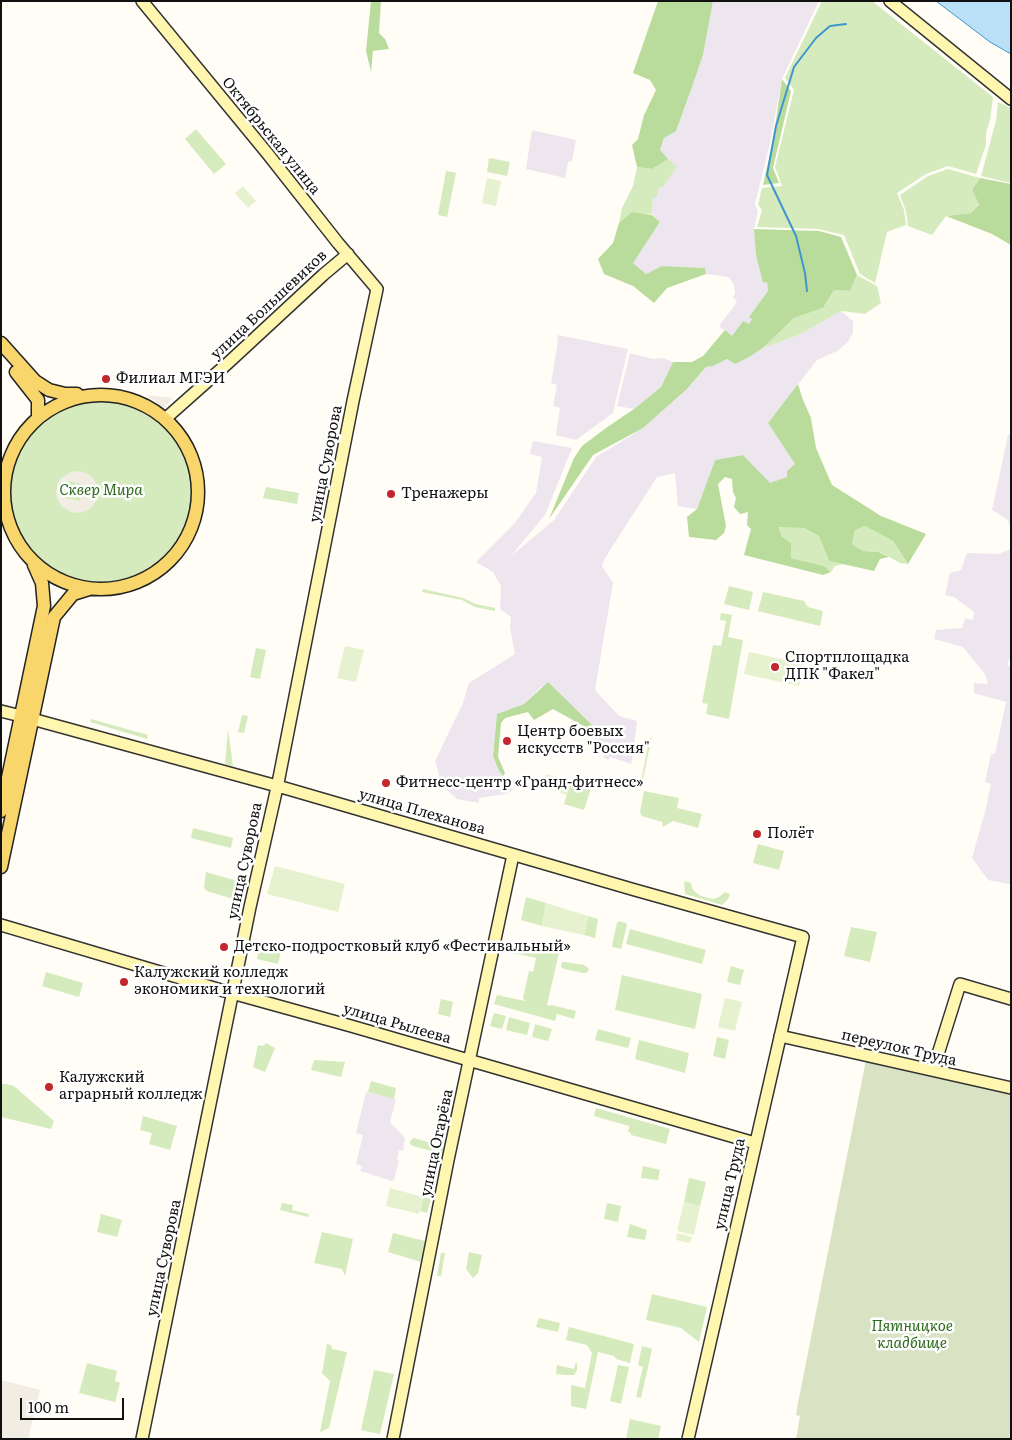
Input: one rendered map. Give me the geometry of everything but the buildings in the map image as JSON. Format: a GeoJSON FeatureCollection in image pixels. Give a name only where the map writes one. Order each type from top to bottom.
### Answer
{"type":"FeatureCollection","features":[{"type":"Feature","properties":{"kind":"main road"},"geometry":{"type":"LineString","coordinates":[[1,343],[35,381],[49,390],[65,394],[109,395],[138,401],[152,408],[166,419],[186,444],[197,480],[198,500],[187,536],[177,552],[164,566],[148,577],[131,585],[112,589],[89,589],[75,586],[56,578],[40,568],[26,555],[16,539],[6,517],[4,503],[7,465],[14,447],[25,431],[52,406],[90,395]]}},
{"type":"Feature","properties":{"kind":"main road"},"geometry":{"type":"LineString","coordinates":[[1,356],[38,400],[38,417]]}},
{"type":"Feature","properties":{"kind":"main road"},"geometry":{"type":"LineString","coordinates":[[1,867],[44,606],[42,583],[34,562]]}},
{"type":"Feature","properties":{"kind":"main road"},"geometry":{"type":"LineString","coordinates":[[1,811],[54,617],[73,594],[89,589]]}},
{"type":"Feature","properties":{"kind":"street","name":"Октябрьская улица"},"geometry":{"type":"LineString","coordinates":[[142,1],[377,289]]}},
{"type":"Feature","properties":{"kind":"street"},"geometry":{"type":"LineString","coordinates":[[890,1],[1011,99]]}},
{"type":"Feature","properties":{"kind":"street","name":"улица Большевиков"},"geometry":{"type":"LineString","coordinates":[[166,419],[348,254]]}},
{"type":"Feature","properties":{"kind":"street","name":"улица Суворова"},"geometry":{"type":"LineString","coordinates":[[142,1439],[250,907],[277,786],[377,289]]}},
{"type":"Feature","properties":{"kind":"street","name":"улица Плеханова"},"geometry":{"type":"LineString","coordinates":[[1,711],[277,786],[803,937]]}},
{"type":"Feature","properties":{"kind":"street","name":"улица Огарёва"},"geometry":{"type":"LineString","coordinates":[[393,1439],[450,1150],[513,855]]}},
{"type":"Feature","properties":{"kind":"street","name":"улица Рылеева"},"geometry":{"type":"LineString","coordinates":[[1,925],[755,1142]]}},
{"type":"Feature","properties":{"kind":"street","name":"улица Труда"},"geometry":{"type":"LineString","coordinates":[[688,1439],[803,937]]}},
{"type":"Feature","properties":{"kind":"street"},"geometry":{"type":"LineString","coordinates":[[933,1070],[960,984],[1011,999]]}},
{"type":"Feature","properties":{"kind":"street","name":"переулок Труда"},"geometry":{"type":"LineString","coordinates":[[780,1036],[1011,1088]]}},
{"type":"Feature","properties":{"kind":"shaded area"},"geometry":{"type":"Polygon","coordinates":[[[713,1],[819,1],[782,79],[770,143],[755,204],[758,211],[754,229],[764,283],[767,282],[768,291],[749,317],[752,319],[748,325],[743,321],[732,337],[719,326],[737,302],[733,297],[735,293],[734,285],[728,277],[706,274],[705,268],[662,266],[646,274],[632,263],[660,223],[652,214],[660,150],[664,138],[676,131],[692,87],[703,55],[713,1]]]}},
{"type":"Feature","properties":{"kind":"shaded area"},"geometry":{"type":"Polygon","coordinates":[[[532,130],[576,140],[572,161],[568,162],[565,178],[526,169],[532,130]]]}},
{"type":"Feature","properties":{"kind":"shaded area"},"geometry":{"type":"Polygon","coordinates":[[[841,311],[853,321],[853,333],[848,342],[837,351],[817,360],[768,423],[795,464],[787,477],[770,484],[743,455],[715,460],[697,509],[678,506],[675,473],[657,477],[605,558],[602,566],[613,583],[595,690],[619,716],[637,721],[631,764],[610,757],[608,760],[603,757],[610,743],[592,742],[587,733],[589,729],[594,727],[542,686],[524,704],[497,714],[493,756],[499,771],[513,790],[507,794],[479,798],[479,803],[457,799],[442,785],[435,761],[463,703],[469,683],[515,654],[510,627],[511,617],[500,609],[501,586],[493,572],[476,562],[514,524],[536,493],[542,457],[530,454],[533,441],[572,448],[545,515],[511,556],[554,520],[596,457],[643,428],[687,389],[706,367],[713,366],[727,359],[735,364],[763,348],[799,335],[841,311]]]}},
{"type":"Feature","properties":{"kind":"shaded area"},"geometry":{"type":"Polygon","coordinates":[[[558,335],[628,349],[613,413],[576,440],[556,435],[560,408],[553,406],[557,385],[551,383],[558,335]]]}},
{"type":"Feature","properties":{"kind":"shaded area"},"geometry":{"type":"Polygon","coordinates":[[[630,353],[653,359],[663,358],[673,362],[661,387],[634,409],[617,406],[630,353]]]}},
{"type":"Feature","properties":{"kind":"shaded area"},"geometry":{"type":"Polygon","coordinates":[[[146,395],[173,398],[164,408],[146,395]]]}},
{"type":"Feature","properties":{"kind":"shaded area"},"geometry":{"type":"Polygon","coordinates":[[[1011,434],[1011,530],[1008,520],[992,510],[1008,435],[1011,434]]]}},
{"type":"Feature","properties":{"kind":"shaded area"},"geometry":{"type":"Polygon","coordinates":[[[71,472],[83,472],[91,476],[95,481],[98,490],[97,499],[92,507],[86,511],[71,512],[62,507],[57,499],[58,483],[61,478],[71,472]],[[68,481],[65,498],[80,501],[83,484],[68,481]]]}},
{"type":"Feature","properties":{"kind":"shaded area"},"geometry":{"type":"Polygon","coordinates":[[[1011,549],[1011,655],[1007,665],[1011,667],[1010,884],[988,880],[972,858],[991,784],[985,782],[991,754],[995,754],[1006,702],[974,693],[974,683],[988,684],[985,674],[963,647],[934,639],[936,630],[962,628],[965,618],[973,620],[974,612],[954,597],[945,595],[950,573],[961,570],[967,553],[998,554],[1011,549]]]}},
{"type":"Feature","properties":{"kind":"shaded area"},"geometry":{"type":"Polygon","coordinates":[[[366,1092],[396,1099],[390,1122],[405,1138],[403,1151],[399,1150],[397,1160],[399,1161],[394,1180],[392,1181],[360,1171],[362,1166],[356,1164],[363,1135],[356,1133],[366,1092]]]}},
{"type":"Feature","properties":{"kind":"shaded area"},"geometry":{"type":"Polygon","coordinates":[[[1,1380],[40,1390],[28,1439],[1,1439],[1,1380]]]}},
{"type":"Feature","properties":{"kind":"green space"},"geometry":{"type":"Polygon","coordinates":[[[371,1],[381,1],[379,33],[385,39],[389,49],[373,51],[371,72],[366,51],[371,1]]]}},
{"type":"Feature","properties":{"kind":"green space"},"geometry":{"type":"Polygon","coordinates":[[[658,1],[713,1],[703,55],[692,87],[676,131],[664,138],[660,150],[668,159],[652,169],[637,167],[632,145],[638,139],[644,115],[656,90],[650,80],[633,73],[658,1]]]}},
{"type":"Feature","properties":{"kind":"green space"},"geometry":{"type":"Polygon","coordinates":[[[822,1],[872,1],[993,97],[986,133],[986,145],[976,174],[948,166],[926,174],[897,193],[904,210],[906,225],[887,232],[875,283],[860,274],[844,235],[818,229],[757,227],[762,210],[758,205],[762,188],[782,186],[775,167],[794,90],[785,78],[822,1]]]}},
{"type":"Feature","properties":{"kind":"green space"},"geometry":{"type":"Polygon","coordinates":[[[782,79],[791,91],[773,168],[779,183],[763,185],[773,141],[782,79]]]}},
{"type":"Feature","properties":{"kind":"green space"},"geometry":{"type":"Polygon","coordinates":[[[998,102],[1011,108],[1011,183],[981,176],[996,121],[998,102]]]}},
{"type":"Feature","properties":{"kind":"green space"},"geometry":{"type":"Polygon","coordinates":[[[196,129],[226,164],[214,174],[185,139],[196,129]]]}},
{"type":"Feature","properties":{"kind":"green space"},"geometry":{"type":"Polygon","coordinates":[[[489,158],[510,162],[507,176],[487,172],[489,158]]]}},
{"type":"Feature","properties":{"kind":"green space"},"geometry":{"type":"Polygon","coordinates":[[[668,159],[677,166],[663,187],[658,188],[657,197],[653,197],[652,214],[632,213],[619,223],[622,208],[633,186],[637,167],[652,169],[668,159]]]}},
{"type":"Feature","properties":{"kind":"green space"},"geometry":{"type":"Polygon","coordinates":[[[948,169],[980,178],[972,190],[979,203],[971,213],[946,216],[932,235],[908,226],[906,211],[900,195],[928,176],[948,169]]]}},
{"type":"Feature","properties":{"kind":"green space"},"geometry":{"type":"Polygon","coordinates":[[[446,171],[456,173],[447,217],[438,215],[446,171]]]}},
{"type":"Feature","properties":{"kind":"green space"},"geometry":{"type":"Polygon","coordinates":[[[487,178],[501,181],[496,206],[482,203],[487,178]]]}},
{"type":"Feature","properties":{"kind":"green space"},"geometry":{"type":"Polygon","coordinates":[[[980,178],[1011,184],[1011,245],[992,234],[946,216],[971,213],[979,204],[972,190],[980,178]]]}},
{"type":"Feature","properties":{"kind":"green space"},"geometry":{"type":"Polygon","coordinates":[[[243,186],[256,201],[248,208],[235,193],[243,186]]]}},
{"type":"Feature","properties":{"kind":"green space"},"geometry":{"type":"Polygon","coordinates":[[[632,212],[652,215],[660,222],[633,263],[646,274],[662,266],[705,268],[706,274],[667,288],[654,303],[633,286],[604,274],[598,259],[613,243],[619,223],[632,212]]]}},
{"type":"Feature","properties":{"kind":"green space"},"geometry":{"type":"Polygon","coordinates":[[[754,229],[819,231],[841,237],[857,275],[850,291],[834,290],[823,308],[794,318],[763,348],[749,357],[735,364],[727,359],[713,366],[706,367],[687,389],[643,428],[593,455],[549,519],[574,458],[582,446],[661,387],[673,362],[692,362],[703,356],[725,330],[732,336],[743,321],[749,324],[752,319],[749,317],[768,291],[767,282],[763,283],[756,255],[754,229]]]}},
{"type":"Feature","properties":{"kind":"green space"},"geometry":{"type":"Polygon","coordinates":[[[857,275],[877,286],[881,303],[865,314],[841,311],[799,335],[763,348],[794,318],[823,308],[834,290],[850,291],[857,275]]]}},
{"type":"Feature","properties":{"kind":"green space"},"geometry":{"type":"Polygon","coordinates":[[[798,384],[811,418],[816,448],[832,485],[881,516],[926,534],[908,564],[893,541],[865,526],[855,530],[852,544],[863,551],[879,552],[889,557],[880,559],[874,571],[829,561],[819,536],[804,528],[779,527],[782,537],[791,543],[791,558],[824,566],[831,572],[823,575],[744,555],[751,529],[747,525],[748,512],[740,514],[734,507],[736,498],[733,492],[732,479],[725,477],[718,484],[726,526],[724,533],[716,540],[689,537],[687,517],[697,509],[715,460],[743,455],[770,483],[787,477],[787,471],[795,464],[768,423],[798,384]]]}},
{"type":"Feature","properties":{"kind":"green space","name":"Сквер Мира"},"geometry":{"type":"Polygon","coordinates":[[[110,398],[137,405],[153,413],[167,425],[179,439],[187,455],[193,473],[193,509],[187,527],[179,543],[167,557],[153,569],[137,577],[119,583],[92,584],[65,577],[49,569],[23,543],[9,509],[8,482],[15,455],[23,439],[49,413],[83,399],[110,398]]]}},
{"type":"Feature","properties":{"kind":"green space"},"geometry":{"type":"Polygon","coordinates":[[[266,487],[299,493],[297,504],[263,498],[266,487]]]}},
{"type":"Feature","properties":{"kind":"green space"},"geometry":{"type":"Polygon","coordinates":[[[779,526],[804,528],[819,536],[829,561],[843,564],[835,566],[831,572],[824,566],[791,558],[779,526]]]}},
{"type":"Feature","properties":{"kind":"green space"},"geometry":{"type":"Polygon","coordinates":[[[865,526],[893,541],[908,564],[900,563],[880,552],[863,551],[852,544],[855,530],[865,526]]]}},
{"type":"Feature","properties":{"kind":"green space"},"geometry":{"type":"Polygon","coordinates":[[[729,586],[753,592],[749,610],[724,604],[729,586]]]}},
{"type":"Feature","properties":{"kind":"green space"},"geometry":{"type":"Polygon","coordinates":[[[423,589],[463,598],[476,604],[495,608],[495,611],[475,607],[462,600],[422,592],[423,589]]]}},
{"type":"Feature","properties":{"kind":"green space"},"geometry":{"type":"Polygon","coordinates":[[[763,592],[804,601],[808,607],[823,611],[820,626],[758,611],[763,592]]]}},
{"type":"Feature","properties":{"kind":"green space"},"geometry":{"type":"Polygon","coordinates":[[[721,613],[732,615],[728,637],[743,640],[729,719],[706,714],[708,704],[702,703],[713,645],[721,646],[726,621],[720,620],[721,613]]]}},
{"type":"Feature","properties":{"kind":"green space"},"geometry":{"type":"Polygon","coordinates":[[[345,646],[364,650],[356,682],[337,678],[345,646]]]}},
{"type":"Feature","properties":{"kind":"green space"},"geometry":{"type":"Polygon","coordinates":[[[256,648],[266,650],[260,679],[250,677],[256,648]]]}},
{"type":"Feature","properties":{"kind":"green space","name":"Спортплощадка ДПК \"Факел\""},"geometry":{"type":"Polygon","coordinates":[[[749,652],[804,664],[799,686],[744,674],[749,652]]]}},
{"type":"Feature","properties":{"kind":"green space"},"geometry":{"type":"Polygon","coordinates":[[[548,682],[594,727],[589,729],[553,709],[534,720],[528,712],[505,718],[501,723],[498,757],[505,773],[503,776],[493,756],[497,714],[524,704],[548,682]]]}},
{"type":"Feature","properties":{"kind":"green space"},"geometry":{"type":"Polygon","coordinates":[[[242,715],[248,716],[244,733],[238,732],[242,715]]]}},
{"type":"Feature","properties":{"kind":"green space"},"geometry":{"type":"Polygon","coordinates":[[[91,719],[148,735],[147,739],[90,722],[91,719]]]}},
{"type":"Feature","properties":{"kind":"green space"},"geometry":{"type":"Polygon","coordinates":[[[228,729],[233,766],[225,764],[228,729]]]}},
{"type":"Feature","properties":{"kind":"green space"},"geometry":{"type":"Polygon","coordinates":[[[652,736],[641,788],[649,740],[652,736]]]}},
{"type":"Feature","properties":{"kind":"green space"},"geometry":{"type":"Polygon","coordinates":[[[546,774],[571,782],[567,795],[542,787],[546,774]]]}},
{"type":"Feature","properties":{"kind":"green space"},"geometry":{"type":"Polygon","coordinates":[[[571,782],[591,788],[584,810],[564,804],[571,782]]]}},
{"type":"Feature","properties":{"kind":"green space"},"geometry":{"type":"Polygon","coordinates":[[[644,791],[679,798],[677,808],[702,814],[698,828],[673,821],[663,827],[662,822],[642,816],[640,812],[644,791]]]}},
{"type":"Feature","properties":{"kind":"green space"},"geometry":{"type":"Polygon","coordinates":[[[193,828],[233,838],[231,848],[191,838],[193,828]]]}},
{"type":"Feature","properties":{"kind":"green space"},"geometry":{"type":"Polygon","coordinates":[[[758,844],[784,851],[779,870],[753,863],[758,844]]]}},
{"type":"Feature","properties":{"kind":"green space"},"geometry":{"type":"Polygon","coordinates":[[[275,866],[345,884],[338,912],[267,894],[275,866]]]}},
{"type":"Feature","properties":{"kind":"green space"},"geometry":{"type":"Polygon","coordinates":[[[206,872],[244,883],[240,901],[207,891],[204,888],[206,872]]]}},
{"type":"Feature","properties":{"kind":"green space"},"geometry":{"type":"Polygon","coordinates":[[[684,881],[691,883],[695,892],[701,896],[713,899],[725,892],[730,894],[722,905],[685,894],[684,881]]]}},
{"type":"Feature","properties":{"kind":"green space"},"geometry":{"type":"Polygon","coordinates":[[[526,897],[546,903],[542,926],[521,920],[526,897]]]}},
{"type":"Feature","properties":{"kind":"green space"},"geometry":{"type":"Polygon","coordinates":[[[546,903],[588,916],[584,935],[542,926],[546,903]]]}},
{"type":"Feature","properties":{"kind":"green space"},"geometry":{"type":"Polygon","coordinates":[[[588,916],[598,919],[595,938],[584,935],[588,916]]]}},
{"type":"Feature","properties":{"kind":"green space"},"geometry":{"type":"Polygon","coordinates":[[[619,921],[627,925],[621,949],[612,945],[619,921]]]}},
{"type":"Feature","properties":{"kind":"green space"},"geometry":{"type":"Polygon","coordinates":[[[851,927],[877,932],[870,962],[844,956],[851,927]]]}},
{"type":"Feature","properties":{"kind":"green space"},"geometry":{"type":"Polygon","coordinates":[[[630,929],[706,950],[702,964],[626,944],[630,929]]]}},
{"type":"Feature","properties":{"kind":"green space"},"geometry":{"type":"Polygon","coordinates":[[[260,943],[282,948],[278,964],[257,959],[260,943]]]}},
{"type":"Feature","properties":{"kind":"green space"},"geometry":{"type":"Polygon","coordinates":[[[515,944],[559,953],[547,1005],[576,1011],[574,1019],[557,1014],[555,1021],[494,1004],[497,995],[525,1001],[523,998],[529,971],[533,972],[536,958],[514,953],[515,944]]]}},
{"type":"Feature","properties":{"kind":"green space"},"geometry":{"type":"Polygon","coordinates":[[[562,962],[584,965],[589,970],[583,973],[564,969],[561,967],[562,962]]]}},
{"type":"Feature","properties":{"kind":"green space"},"geometry":{"type":"Polygon","coordinates":[[[731,966],[744,970],[740,985],[727,982],[731,966]]]}},
{"type":"Feature","properties":{"kind":"green space"},"geometry":{"type":"Polygon","coordinates":[[[46,972],[83,983],[79,997],[42,986],[46,972]]]}},
{"type":"Feature","properties":{"kind":"green space"},"geometry":{"type":"Polygon","coordinates":[[[622,975],[702,994],[695,1029],[615,1010],[622,975]]]}},
{"type":"Feature","properties":{"kind":"green space"},"geometry":{"type":"Polygon","coordinates":[[[725,998],[742,1002],[735,1031],[718,1027],[725,998]]]}},
{"type":"Feature","properties":{"kind":"green space"},"geometry":{"type":"Polygon","coordinates":[[[441,999],[453,1002],[450,1017],[438,1014],[441,999]]]}},
{"type":"Feature","properties":{"kind":"green space"},"geometry":{"type":"Polygon","coordinates":[[[494,1013],[506,1016],[502,1029],[490,1026],[494,1013]]]}},
{"type":"Feature","properties":{"kind":"green space"},"geometry":{"type":"Polygon","coordinates":[[[509,1017],[530,1023],[527,1035],[506,1030],[509,1017]]]}},
{"type":"Feature","properties":{"kind":"green space"},"geometry":{"type":"Polygon","coordinates":[[[535,1024],[552,1029],[548,1041],[532,1037],[535,1024]]]}},
{"type":"Feature","properties":{"kind":"green space"},"geometry":{"type":"Polygon","coordinates":[[[598,1029],[631,1038],[628,1048],[595,1040],[598,1029]]]}},
{"type":"Feature","properties":{"kind":"green space"},"geometry":{"type":"Polygon","coordinates":[[[717,1037],[729,1040],[725,1059],[713,1056],[717,1037]]]}},
{"type":"Feature","properties":{"kind":"green space"},"geometry":{"type":"Polygon","coordinates":[[[639,1040],[689,1053],[685,1073],[635,1059],[639,1040]]]}},
{"type":"Feature","properties":{"kind":"green space"},"geometry":{"type":"Polygon","coordinates":[[[266,1043],[275,1048],[265,1072],[253,1067],[258,1045],[263,1046],[266,1043]]]}},
{"type":"Feature","properties":{"kind":"green space"},"geometry":{"type":"Polygon","coordinates":[[[314,1060],[345,1062],[341,1077],[311,1070],[314,1060]]]}},
{"type":"Feature","properties":{"kind":"green space","name":"Пятницкое кладбище"},"geometry":{"type":"Polygon","coordinates":[[[866,1060],[1011,1093],[1011,1439],[796,1439],[800,1416],[796,1415],[797,1408],[866,1060]]]}},
{"type":"Feature","properties":{"kind":"green space"},"geometry":{"type":"Polygon","coordinates":[[[371,1081],[396,1088],[394,1099],[368,1092],[371,1081]]]}},
{"type":"Feature","properties":{"kind":"green space"},"geometry":{"type":"Polygon","coordinates":[[[1,1084],[14,1086],[54,1121],[51,1129],[1,1117],[1,1084]]]}},
{"type":"Feature","properties":{"kind":"green space"},"geometry":{"type":"Polygon","coordinates":[[[596,1108],[670,1129],[666,1144],[631,1135],[628,1132],[629,1126],[594,1116],[596,1108]]]}},
{"type":"Feature","properties":{"kind":"green space"},"geometry":{"type":"Polygon","coordinates":[[[143,1116],[177,1126],[170,1150],[149,1144],[152,1133],[140,1130],[143,1116]]]}},
{"type":"Feature","properties":{"kind":"green space"},"geometry":{"type":"Polygon","coordinates":[[[414,1138],[444,1147],[445,1151],[443,1154],[413,1146],[410,1144],[410,1141],[414,1138]]]}},
{"type":"Feature","properties":{"kind":"green space"},"geometry":{"type":"Polygon","coordinates":[[[643,1166],[660,1170],[658,1180],[641,1178],[643,1166]]]}},
{"type":"Feature","properties":{"kind":"green space"},"geometry":{"type":"Polygon","coordinates":[[[689,1178],[706,1182],[700,1206],[684,1202],[689,1178]]]}},
{"type":"Feature","properties":{"kind":"green space"},"geometry":{"type":"Polygon","coordinates":[[[390,1188],[423,1197],[419,1214],[386,1206],[390,1188]]]}},
{"type":"Feature","properties":{"kind":"green space"},"geometry":{"type":"Polygon","coordinates":[[[423,1197],[431,1199],[427,1213],[420,1211],[423,1197]]]}},
{"type":"Feature","properties":{"kind":"green space"},"geometry":{"type":"Polygon","coordinates":[[[684,1202],[700,1206],[694,1235],[677,1231],[684,1202]]]}},
{"type":"Feature","properties":{"kind":"green space"},"geometry":{"type":"Polygon","coordinates":[[[282,1203],[293,1205],[292,1210],[309,1214],[308,1217],[280,1210],[282,1203]]]}},
{"type":"Feature","properties":{"kind":"green space"},"geometry":{"type":"Polygon","coordinates":[[[607,1203],[621,1206],[618,1222],[604,1219],[607,1203]]]}},
{"type":"Feature","properties":{"kind":"green space"},"geometry":{"type":"Polygon","coordinates":[[[101,1214],[122,1220],[117,1237],[97,1232],[101,1214]]]}},
{"type":"Feature","properties":{"kind":"green space"},"geometry":{"type":"Polygon","coordinates":[[[630,1224],[647,1230],[645,1240],[627,1237],[630,1224]]]}},
{"type":"Feature","properties":{"kind":"green space"},"geometry":{"type":"Polygon","coordinates":[[[322,1232],[353,1239],[345,1276],[342,1269],[314,1263],[322,1232]]]}},
{"type":"Feature","properties":{"kind":"green space"},"geometry":{"type":"Polygon","coordinates":[[[393,1233],[425,1241],[421,1262],[388,1252],[393,1233]]]}},
{"type":"Feature","properties":{"kind":"green space"},"geometry":{"type":"Polygon","coordinates":[[[677,1233],[692,1237],[690,1243],[676,1240],[677,1233]]]}},
{"type":"Feature","properties":{"kind":"green space"},"geometry":{"type":"Polygon","coordinates":[[[469,1252],[482,1255],[478,1273],[473,1278],[466,1269],[469,1252]]]}},
{"type":"Feature","properties":{"kind":"green space"},"geometry":{"type":"Polygon","coordinates":[[[441,1253],[445,1253],[441,1276],[437,1276],[441,1253]]]}},
{"type":"Feature","properties":{"kind":"green space"},"geometry":{"type":"Polygon","coordinates":[[[652,1294],[707,1307],[699,1342],[681,1328],[646,1320],[652,1294]]]}},
{"type":"Feature","properties":{"kind":"green space"},"geometry":{"type":"Polygon","coordinates":[[[539,1318],[560,1323],[558,1332],[536,1327],[539,1318]]]}},
{"type":"Feature","properties":{"kind":"green space"},"geometry":{"type":"Polygon","coordinates":[[[569,1327],[634,1344],[630,1363],[598,1352],[586,1409],[571,1406],[571,1385],[585,1388],[592,1353],[587,1345],[566,1340],[569,1327]]]}},
{"type":"Feature","properties":{"kind":"green space"},"geometry":{"type":"Polygon","coordinates":[[[327,1344],[331,1345],[332,1349],[347,1352],[329,1428],[320,1432],[330,1381],[322,1373],[327,1344]]]}},
{"type":"Feature","properties":{"kind":"green space"},"geometry":{"type":"Polygon","coordinates":[[[642,1346],[652,1349],[641,1398],[636,1397],[643,1367],[638,1365],[642,1346]]]}},
{"type":"Feature","properties":{"kind":"green space"},"geometry":{"type":"Polygon","coordinates":[[[576,1362],[577,1370],[574,1375],[556,1374],[557,1365],[574,1369],[576,1362]]]}},
{"type":"Feature","properties":{"kind":"green space"},"geometry":{"type":"Polygon","coordinates":[[[87,1363],[117,1371],[115,1381],[120,1383],[115,1402],[79,1393],[87,1363]]]}},
{"type":"Feature","properties":{"kind":"green space"},"geometry":{"type":"Polygon","coordinates":[[[618,1365],[629,1367],[621,1404],[610,1401],[618,1365]]]}},
{"type":"Feature","properties":{"kind":"green space"},"geometry":{"type":"Polygon","coordinates":[[[374,1370],[394,1374],[380,1434],[361,1430],[374,1370]]]}},
{"type":"Feature","properties":{"kind":"green space"},"geometry":{"type":"Polygon","coordinates":[[[630,1419],[661,1426],[658,1439],[626,1439],[630,1419]]]}},
{"type":"Feature","properties":{"kind":"water"},"geometry":{"type":"Polygon","coordinates":[[[936,1],[1011,1],[1011,54],[990,42],[936,1]]]}},
{"type":"Feature","properties":{"kind":"waterway"},"geometry":{"type":"LineString","coordinates":[[807,291],[805,273],[796,236],[767,175],[776,126],[794,67],[816,38],[830,26],[846,24]]}},
{"type":"Feature","properties":{"kind":"place","name":"Филиал МГЭИ"},"geometry":{"type":"Point","coordinates":[106,379]}},
{"type":"Feature","properties":{"kind":"place","name":"Тренажеры"},"geometry":{"type":"Point","coordinates":[391,494]}},
{"type":"Feature","properties":{"kind":"place","name":"Спортплощадка ДПК \"Факел\""},"geometry":{"type":"Point","coordinates":[775,667]}},
{"type":"Feature","properties":{"kind":"place","name":"Центр боевых искусств \"Россия\""},"geometry":{"type":"Point","coordinates":[507,741]}},
{"type":"Feature","properties":{"kind":"place","name":"Фитнесс-центр «Гранд-фитнесс»"},"geometry":{"type":"Point","coordinates":[386,783]}},
{"type":"Feature","properties":{"kind":"place","name":"Полёт"},"geometry":{"type":"Point","coordinates":[757,834]}},
{"type":"Feature","properties":{"kind":"place","name":"Детско-подростковый клуб «Фестивальный»"},"geometry":{"type":"Point","coordinates":[224,947]}},
{"type":"Feature","properties":{"kind":"place","name":"Калужский колледж экономики и технологий"},"geometry":{"type":"Point","coordinates":[124,982]}},
{"type":"Feature","properties":{"kind":"place","name":"Калужский аграрный колледж"},"geometry":{"type":"Point","coordinates":[49,1087]}}]}
